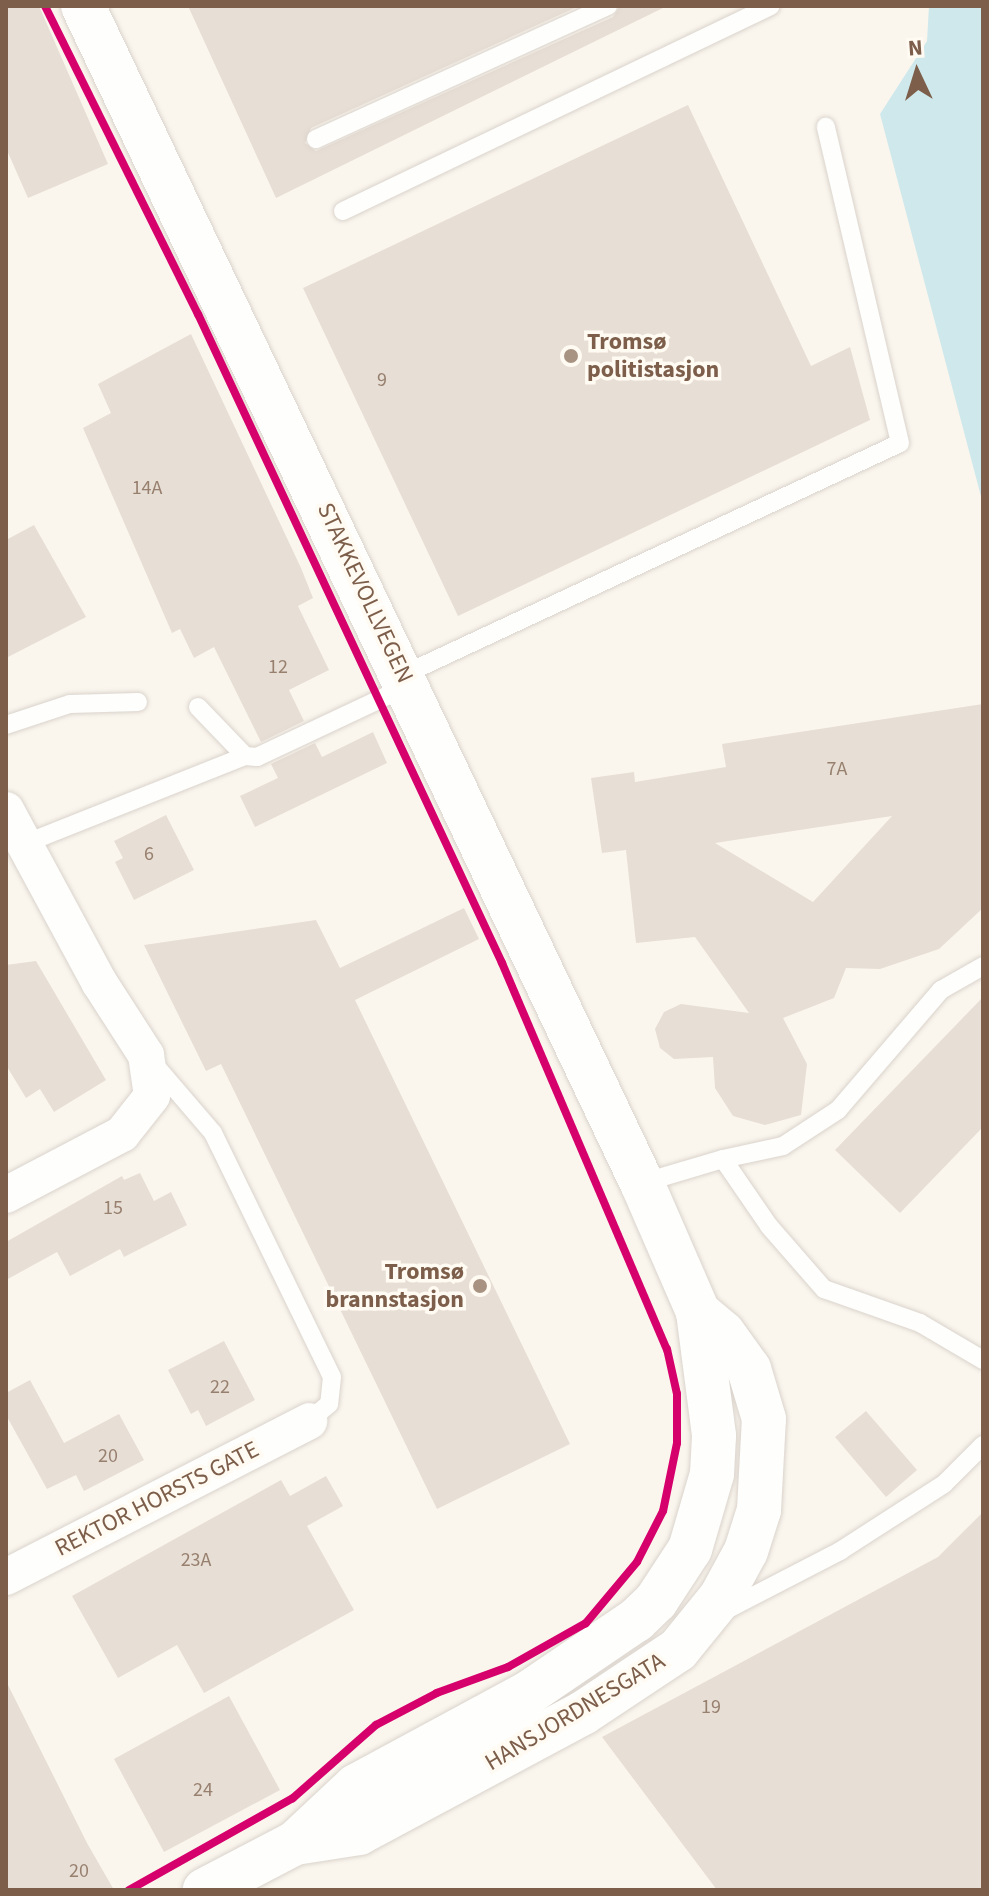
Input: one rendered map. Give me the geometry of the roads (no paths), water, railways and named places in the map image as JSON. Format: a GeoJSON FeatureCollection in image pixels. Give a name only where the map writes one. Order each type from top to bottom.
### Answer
{"type":"FeatureCollection","features":[{"type":"Feature","properties":{"kind":"street","name":"STAKKEVOLLVEGEN"},"geometry":{"type":"LineString","coordinates":[[83,6],[642,1183]]}},
{"type":"Feature","properties":{"kind":"street"},"geometry":{"type":"LineString","coordinates":[[6,810],[99,982],[146,1055],[152,1096],[133,1124],[6,1195]]}},
{"type":"Feature","properties":{"kind":"street","name":"HANSJORDNESGATA"},"geometry":{"type":"LineString","coordinates":[[205,1890],[295,1843],[356,1786],[530,1692],[597,1649],[656,1601],[690,1549],[712,1474],[714,1436],[698,1312],[642,1183]]}},
{"type":"Feature","properties":{"kind":"street","name":"HANSJORDNESGATA"},"geometry":{"type":"LineString","coordinates":[[295,1843],[359,1833],[527,1745],[648,1674],[701,1624],[746,1551],[765,1471],[764,1419],[749,1369],[723,1333],[698,1312]]}},
{"type":"Feature","properties":{"kind":"street","name":"REKTOR HORSTS GATE"},"geometry":{"type":"LineString","coordinates":[[6,1577],[309,1421]]}},
{"type":"Feature","properties":{"kind":"lane"},"geometry":{"type":"LineString","coordinates":[[316,139],[608,6]]}},
{"type":"Feature","properties":{"kind":"lane"},"geometry":{"type":"LineString","coordinates":[[343,211],[770,6]]}},
{"type":"Feature","properties":{"kind":"lane"},"geometry":{"type":"LineString","coordinates":[[24,844],[245,756],[257,757],[406,681],[900,443],[826,127]]}},
{"type":"Feature","properties":{"kind":"lane"},"geometry":{"type":"LineString","coordinates":[[6,725],[70,704],[138,702]]}},
{"type":"Feature","properties":{"kind":"lane"},"geometry":{"type":"LineString","coordinates":[[198,707],[245,756]]}},
{"type":"Feature","properties":{"kind":"lane"},"geometry":{"type":"LineString","coordinates":[[642,1183],[723,1159],[783,1146],[838,1110],[941,990],[983,966]]}},
{"type":"Feature","properties":{"kind":"lane"},"geometry":{"type":"LineString","coordinates":[[146,1055],[213,1133],[332,1377],[329,1404],[309,1421]]}},
{"type":"Feature","properties":{"kind":"lane"},"geometry":{"type":"LineString","coordinates":[[723,1159],[769,1226],[824,1289],[920,1323],[983,1360]]}},
{"type":"Feature","properties":{"kind":"lane"},"geometry":{"type":"LineString","coordinates":[[701,1624],[840,1551],[944,1484],[983,1445]]}},
{"type":"Feature","properties":{"kind":"water"},"geometry":{"type":"Polygon","coordinates":[[[929,6],[983,6],[983,504],[880,114],[927,41],[929,6]]]}},
{"type":"Feature","properties":{"kind":"place","name":"Tromsø politistasjon"},"geometry":{"type":"Point","coordinates":[571,356]}},
{"type":"Feature","properties":{"kind":"place","name":"Tromsø brannstasjon"},"geometry":{"type":"Point","coordinates":[480,1286]}}]}
